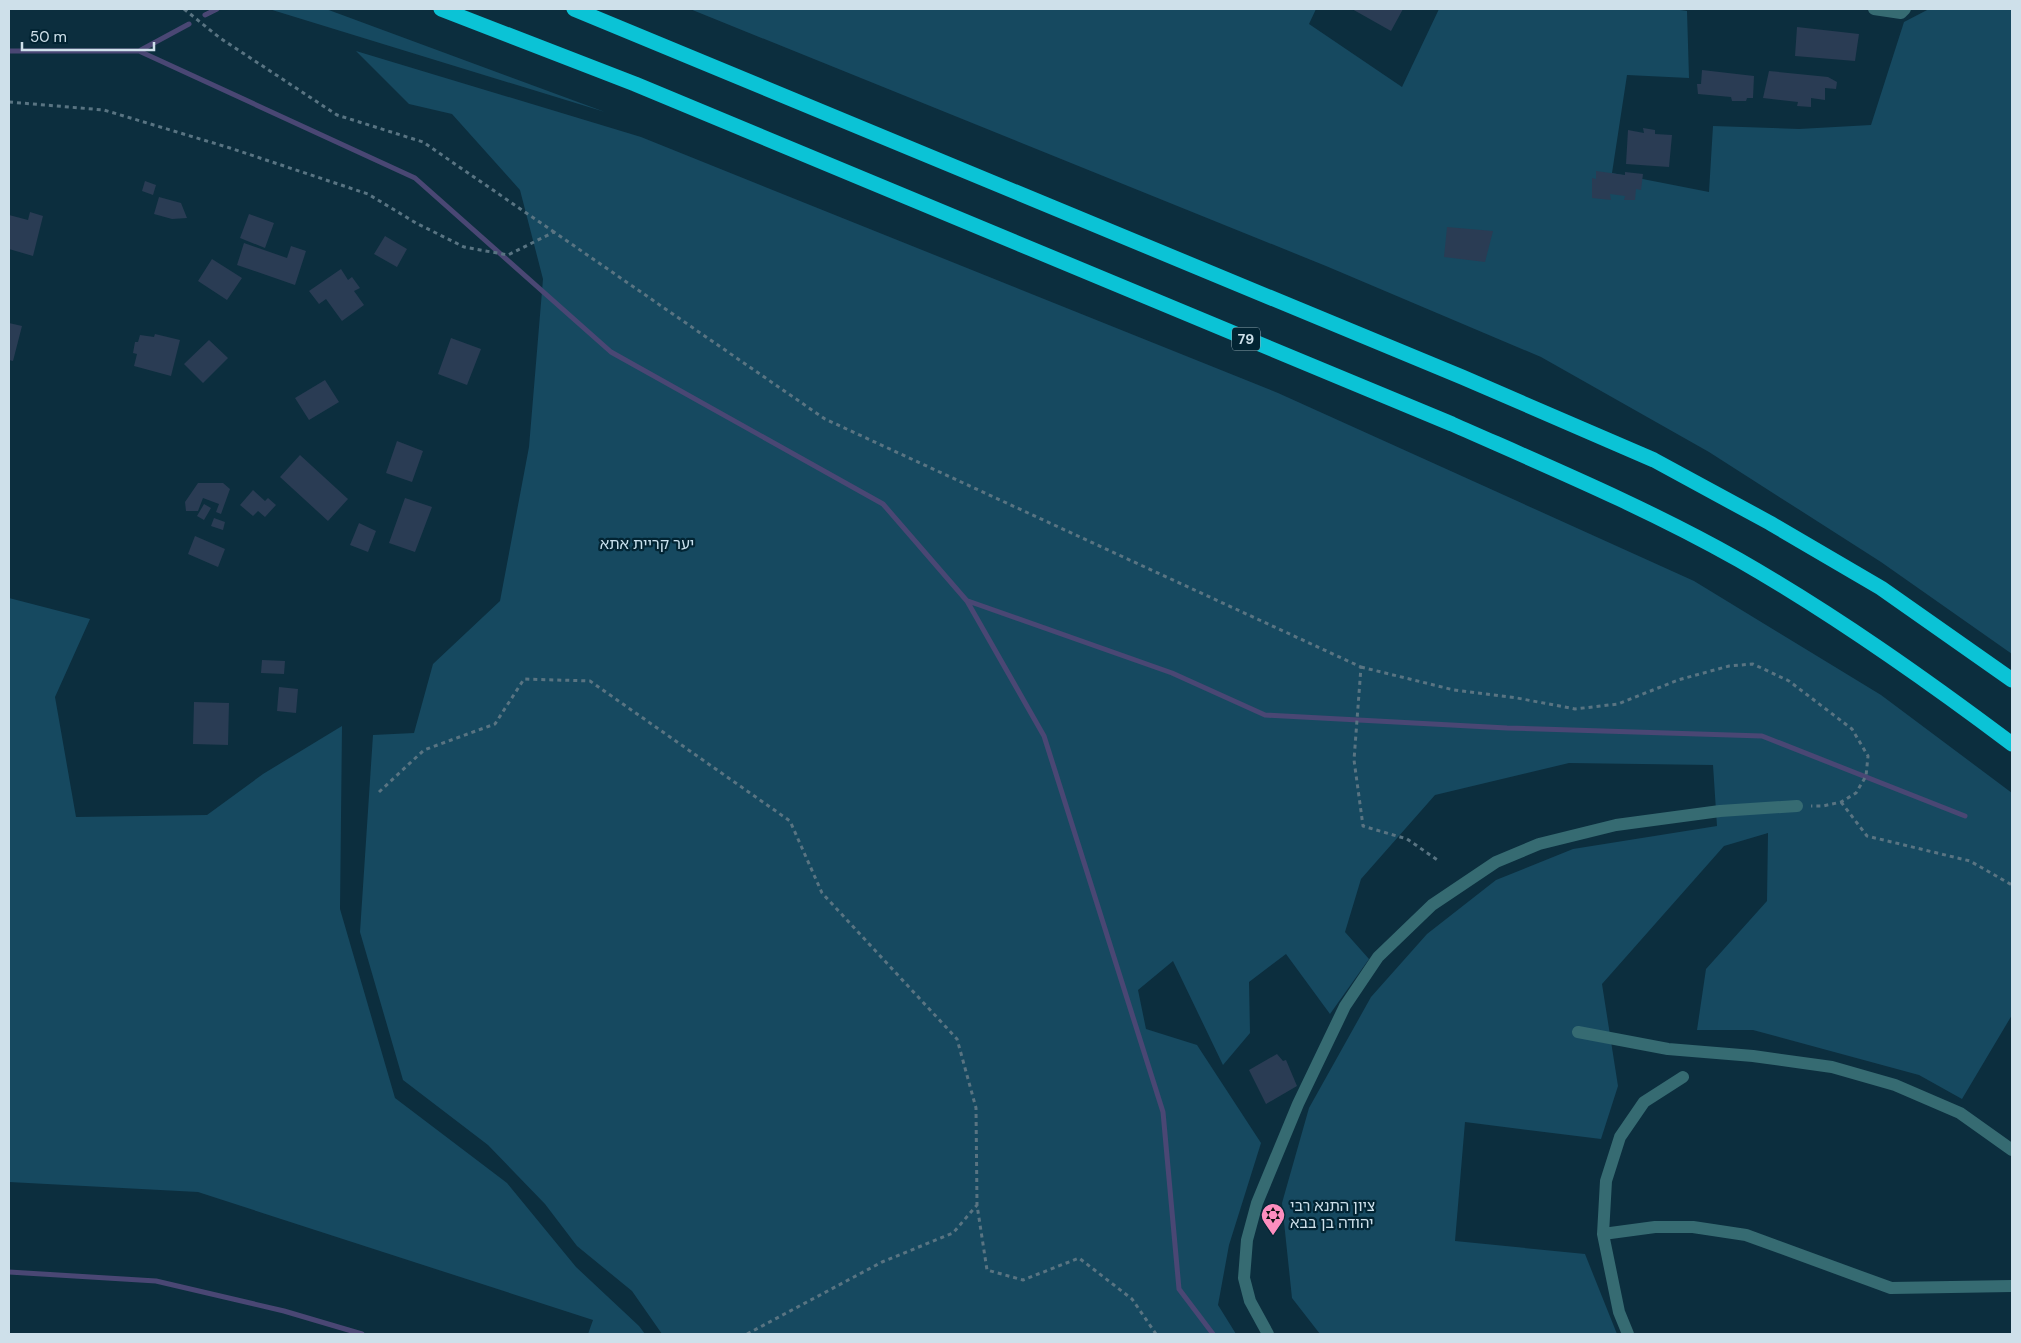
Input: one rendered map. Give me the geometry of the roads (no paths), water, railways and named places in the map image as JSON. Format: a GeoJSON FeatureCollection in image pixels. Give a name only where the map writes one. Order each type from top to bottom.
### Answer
{"type":"FeatureCollection","features":[{"type":"Feature","properties":{"kind":"highway","name":"79"},"geometry":{"type":"LineString","coordinates":[[441,9],[635,84],[1452,424],[1586,483],[1696,537],[1819,608],[1884,651],[2012,744]]}},
{"type":"Feature","properties":{"kind":"highway"},"geometry":{"type":"LineString","coordinates":[[574,9],[1435,365],[1654,460],[1770,523],[1881,588],[2012,680]]}},
{"type":"Feature","properties":{"kind":"street"},"geometry":{"type":"LineString","coordinates":[[1874,9],[1900,13],[1905,9]]}},
{"type":"Feature","properties":{"kind":"street"},"geometry":{"type":"LineString","coordinates":[[1268,1334],[1250,1301],[1244,1278],[1248,1240],[1257,1203],[1298,1104],[1345,1006],[1378,957],[1432,905],[1496,862],[1539,844],[1616,825],[1720,811],[1797,806]]}},
{"type":"Feature","properties":{"kind":"street"},"geometry":{"type":"LineString","coordinates":[[1578,1032],[1668,1049],[1753,1056],[1832,1067],[1895,1085],[1960,1112],[2012,1150]]}},
{"type":"Feature","properties":{"kind":"street"},"geometry":{"type":"LineString","coordinates":[[1628,1334],[1619,1312],[1603,1234],[1606,1181],[1620,1137],[1644,1102],[1683,1077]]}},
{"type":"Feature","properties":{"kind":"street"},"geometry":{"type":"LineString","coordinates":[[1603,1234],[1655,1227],[1694,1227],[1746,1235],[1891,1288],[2012,1286]]}},
{"type":"Feature","properties":{"kind":"waterway"},"geometry":{"type":"LineString","coordinates":[[205,15],[217,9]]}},
{"type":"Feature","properties":{"kind":"waterway"},"geometry":{"type":"LineString","coordinates":[[139,51],[189,24]]}},
{"type":"Feature","properties":{"kind":"waterway"},"geometry":{"type":"LineString","coordinates":[[9,51],[139,51],[415,178],[611,352],[883,504],[967,601],[1044,736],[1163,1112],[1179,1289],[1213,1334]]}},
{"type":"Feature","properties":{"kind":"waterway"},"geometry":{"type":"LineString","coordinates":[[968,601],[1172,673],[1265,715],[1507,728],[1762,736],[1965,816]]}},
{"type":"Feature","properties":{"kind":"waterway"},"geometry":{"type":"LineString","coordinates":[[9,1272],[156,1281],[284,1311],[362,1334]]}},
{"type":"Feature","properties":{"kind":"place","name":"ציון התנא רבי יהודה בן בבא"},"geometry":{"type":"Point","coordinates":[1273,1236]}},
{"type":"Feature","properties":{"kind":"park label","name":"יער קריית אתא"},"geometry":{"type":"Point","coordinates":[647,544]}}]}
